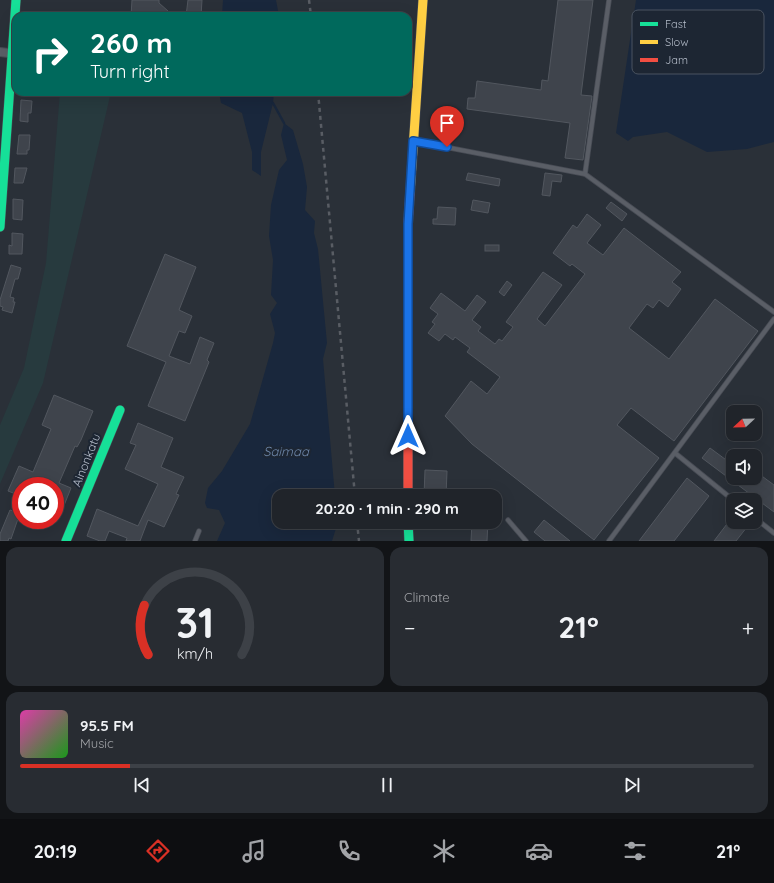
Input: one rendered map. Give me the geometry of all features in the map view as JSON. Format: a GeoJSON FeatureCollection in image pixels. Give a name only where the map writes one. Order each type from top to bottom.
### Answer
{"type":"FeatureCollection","features":[{"type":"Feature","properties":{"kind":"street"},"geometry":{"type":"LineString","coordinates":[[16,0],[16,12]]}},
{"type":"Feature","properties":{"kind":"street"},"geometry":{"type":"LineString","coordinates":[[408,489],[408,224],[423,0]]}},
{"type":"Feature","properties":{"kind":"street"},"geometry":{"type":"LineString","coordinates":[[0,52],[12,53]]}},
{"type":"Feature","properties":{"kind":"street"},"geometry":{"type":"LineString","coordinates":[[0,227],[12,78]]}},
{"type":"Feature","properties":{"kind":"street","name":"Ainonkatu"},"geometry":{"type":"LineString","coordinates":[[66,541],[120,410]]}},
{"type":"Feature","properties":{"kind":"street"},"geometry":{"type":"LineString","coordinates":[[408,529],[409,541]]}},
{"type":"Feature","properties":{"kind":"lane"},"geometry":{"type":"LineString","coordinates":[[585,174],[609,0]]}},
{"type":"Feature","properties":{"kind":"lane"},"geometry":{"type":"LineString","coordinates":[[413,141],[585,174],[774,312]]}},
{"type":"Feature","properties":{"kind":"lane"},"geometry":{"type":"LineString","coordinates":[[609,541],[774,319]]}},
{"type":"Feature","properties":{"kind":"lane"},"geometry":{"type":"LineString","coordinates":[[675,453],[726,494]]}},
{"type":"Feature","properties":{"kind":"lane"},"geometry":{"type":"LineString","coordinates":[[508,520],[526,541]]}},
{"type":"Feature","properties":{"kind":"lane"},"geometry":{"type":"LineString","coordinates":[[762,524],[774,533]]}},
{"type":"Feature","properties":{"kind":"lane"},"geometry":{"type":"LineString","coordinates":[[196,541],[199,531]]}},
{"type":"Feature","properties":{"kind":"green space"},"geometry":{"type":"Polygon","coordinates":[[[60,96],[110,96],[43,383],[0,484],[0,425],[24,368],[46,263],[60,96]]]}},
{"type":"Feature","properties":{"kind":"water"},"geometry":{"type":"Polygon","coordinates":[[[223,0],[276,0],[278,12],[222,12],[223,0]]]}},
{"type":"Feature","properties":{"kind":"water"},"geometry":{"type":"Polygon","coordinates":[[[636,0],[774,0],[774,142],[747,149],[707,152],[667,132],[633,137],[628,141],[616,133],[632,27],[632,74],[764,74],[764,10],[634,10],[636,0]]]}},
{"type":"Feature","properties":{"kind":"water"},"geometry":{"type":"Polygon","coordinates":[[[220,96],[274,96],[261,152],[261,176],[252,170],[252,152],[242,113],[221,103],[220,96]]]}},
{"type":"Feature","properties":{"kind":"water","name":"Saimaa"},"geometry":{"type":"Polygon","coordinates":[[[284,123],[293,130],[303,164],[307,187],[305,210],[315,221],[314,233],[318,249],[327,343],[323,359],[334,489],[272,489],[272,529],[336,529],[332,541],[217,541],[225,523],[219,510],[207,508],[205,503],[208,488],[222,471],[250,424],[275,333],[270,314],[277,303],[271,295],[273,260],[269,236],[271,205],[279,170],[287,160],[281,135],[284,123]]]}},
{"type":"Feature","properties":{"kind":"building"},"geometry":{"type":"Polygon","coordinates":[[[132,0],[159,0],[159,3],[168,11],[168,12],[131,12],[132,0]]]}},
{"type":"Feature","properties":{"kind":"building"},"geometry":{"type":"Polygon","coordinates":[[[188,0],[202,0],[201,12],[186,12],[188,0]]]}},
{"type":"Feature","properties":{"kind":"building"},"geometry":{"type":"Polygon","coordinates":[[[558,0],[593,0],[581,95],[592,96],[583,160],[565,158],[570,123],[467,109],[468,98],[475,98],[477,81],[541,90],[542,80],[548,81],[558,0]]]}},
{"type":"Feature","properties":{"kind":"building"},"geometry":{"type":"Polygon","coordinates":[[[21,100],[32,101],[31,113],[28,113],[28,122],[20,121],[21,100]]]}},
{"type":"Feature","properties":{"kind":"building"},"geometry":{"type":"Polygon","coordinates":[[[19,135],[30,135],[29,150],[27,150],[27,154],[17,154],[19,135]]]}},
{"type":"Feature","properties":{"kind":"building"},"geometry":{"type":"Polygon","coordinates":[[[15,168],[27,168],[23,183],[14,183],[15,168]]]}},
{"type":"Feature","properties":{"kind":"building"},"geometry":{"type":"Polygon","coordinates":[[[468,173],[500,179],[499,186],[466,180],[468,173]]]}},
{"type":"Feature","properties":{"kind":"building"},"geometry":{"type":"Polygon","coordinates":[[[545,173],[562,175],[561,182],[552,181],[550,196],[542,195],[545,173]]]}},
{"type":"Feature","properties":{"kind":"building"},"geometry":{"type":"Polygon","coordinates":[[[13,199],[23,200],[22,220],[13,219],[13,199]]]}},
{"type":"Feature","properties":{"kind":"building"},"geometry":{"type":"Polygon","coordinates":[[[473,200],[490,203],[488,213],[471,210],[473,200]]]}},
{"type":"Feature","properties":{"kind":"building"},"geometry":{"type":"Polygon","coordinates":[[[611,202],[627,214],[622,221],[606,208],[611,202]]]}},
{"type":"Feature","properties":{"kind":"building"},"geometry":{"type":"Polygon","coordinates":[[[438,207],[456,208],[455,225],[433,224],[433,219],[437,219],[438,207]]]}},
{"type":"Feature","properties":{"kind":"building"},"geometry":{"type":"Polygon","coordinates":[[[587,214],[601,225],[587,243],[603,255],[624,228],[681,272],[672,282],[681,289],[668,307],[659,300],[653,308],[647,304],[629,328],[669,359],[715,299],[758,331],[674,441],[631,408],[617,425],[659,458],[594,540],[472,444],[445,416],[471,381],[487,394],[500,377],[467,352],[470,348],[455,337],[453,340],[445,334],[439,341],[428,333],[435,324],[432,322],[438,314],[430,308],[441,293],[465,311],[477,295],[486,302],[472,320],[481,327],[478,331],[495,344],[499,339],[502,341],[513,327],[506,322],[543,272],[562,285],[537,319],[545,326],[585,274],[572,264],[570,266],[553,253],[573,225],[577,228],[587,214]]]}},
{"type":"Feature","properties":{"kind":"building"},"geometry":{"type":"Polygon","coordinates":[[[12,233],[23,234],[22,254],[9,254],[9,245],[12,246],[12,233]]]}},
{"type":"Feature","properties":{"kind":"building"},"geometry":{"type":"Polygon","coordinates":[[[485,245],[499,245],[499,251],[485,251],[485,245]]]}},
{"type":"Feature","properties":{"kind":"building"},"geometry":{"type":"Polygon","coordinates":[[[165,254],[196,267],[179,310],[192,316],[185,333],[179,331],[169,356],[190,364],[200,337],[214,343],[207,360],[209,362],[185,421],[148,406],[166,362],[127,346],[165,254]]]}},
{"type":"Feature","properties":{"kind":"building"},"geometry":{"type":"Polygon","coordinates":[[[11,265],[21,268],[18,279],[15,279],[10,297],[14,298],[13,302],[15,302],[12,313],[2,310],[3,307],[0,306],[0,300],[11,265]]]}},
{"type":"Feature","properties":{"kind":"building"},"geometry":{"type":"Polygon","coordinates":[[[507,281],[512,285],[504,296],[499,292],[507,281]]]}},
{"type":"Feature","properties":{"kind":"building"},"geometry":{"type":"Polygon","coordinates":[[[54,395],[93,411],[81,440],[77,447],[75,446],[62,477],[14,477],[19,466],[33,472],[51,429],[42,425],[54,395]]]}},
{"type":"Feature","properties":{"kind":"building"},"geometry":{"type":"Polygon","coordinates":[[[138,423],[173,438],[161,467],[184,477],[176,494],[179,495],[164,527],[148,520],[140,541],[126,541],[127,538],[109,531],[105,541],[100,541],[87,536],[97,509],[138,526],[158,484],[125,469],[136,445],[130,443],[138,423]]]}},
{"type":"Feature","properties":{"kind":"building"},"geometry":{"type":"Polygon","coordinates":[[[710,448],[726,460],[726,476],[702,458],[710,448]]]}},
{"type":"Feature","properties":{"kind":"building"},"geometry":{"type":"Polygon","coordinates":[[[425,470],[447,471],[446,489],[424,489],[425,470]]]}},
{"type":"Feature","properties":{"kind":"building"},"geometry":{"type":"Polygon","coordinates":[[[762,476],[774,485],[774,512],[762,503],[762,493],[749,493],[738,485],[762,485],[762,476]]]}},
{"type":"Feature","properties":{"kind":"building"},"geometry":{"type":"Polygon","coordinates":[[[687,478],[709,496],[674,541],[639,541],[687,478]]]}},
{"type":"Feature","properties":{"kind":"building"},"geometry":{"type":"Polygon","coordinates":[[[12,482],[12,493],[8,491],[12,482]]]}},
{"type":"Feature","properties":{"kind":"building"},"geometry":{"type":"Polygon","coordinates":[[[64,485],[71,488],[64,506],[64,485]]]}},
{"type":"Feature","properties":{"kind":"building"},"geometry":{"type":"Polygon","coordinates":[[[10,510],[12,511],[12,529],[14,529],[11,539],[9,538],[8,541],[0,541],[0,534],[10,510]]]}},
{"type":"Feature","properties":{"kind":"building"},"geometry":{"type":"Polygon","coordinates":[[[544,520],[570,541],[545,541],[534,532],[544,520]]]}},
{"type":"Feature","properties":{"kind":"building"},"geometry":{"type":"Polygon","coordinates":[[[726,525],[726,529],[745,529],[736,541],[714,541],[726,525]]]}},
{"type":"Feature","properties":{"kind":"building"},"geometry":{"type":"Polygon","coordinates":[[[472,529],[488,529],[487,541],[471,541],[472,529]]]}},
{"type":"Feature","properties":{"kind":"waterway"},"geometry":{"type":"LineString","coordinates":[[273,103],[284,123]]}},
{"type":"Feature","properties":{"kind":"railway"},"geometry":{"type":"LineString","coordinates":[[309,0],[310,12]]}},
{"type":"Feature","properties":{"kind":"railway"},"geometry":{"type":"LineString","coordinates":[[318,96],[354,489]]}},
{"type":"Feature","properties":{"kind":"railway"},"geometry":{"type":"LineString","coordinates":[[358,529],[359,541]]}},
{"type":"Feature","properties":{"kind":"traffic: fast"},"geometry":{"type":"LineString","coordinates":[[15,12],[16,0]]}},
{"type":"Feature","properties":{"kind":"traffic: fast"},"geometry":{"type":"LineString","coordinates":[[0,227],[12,57]]}},
{"type":"Feature","properties":{"kind":"traffic: fast"},"geometry":{"type":"LineString","coordinates":[[66,541],[120,410]]}},
{"type":"Feature","properties":{"kind":"traffic: fast"},"geometry":{"type":"LineString","coordinates":[[408,529],[409,541]]}},
{"type":"Feature","properties":{"kind":"traffic: slow"},"geometry":{"type":"LineString","coordinates":[[410,194],[423,0]]}},
{"type":"Feature","properties":{"kind":"traffic: jam"},"geometry":{"type":"LineString","coordinates":[[408,489],[408,224],[410,194]]}},
{"type":"Feature","properties":{"kind":"route"},"geometry":{"type":"LineString","coordinates":[[408,436],[408,224],[413,141],[447,147]]}}]}
